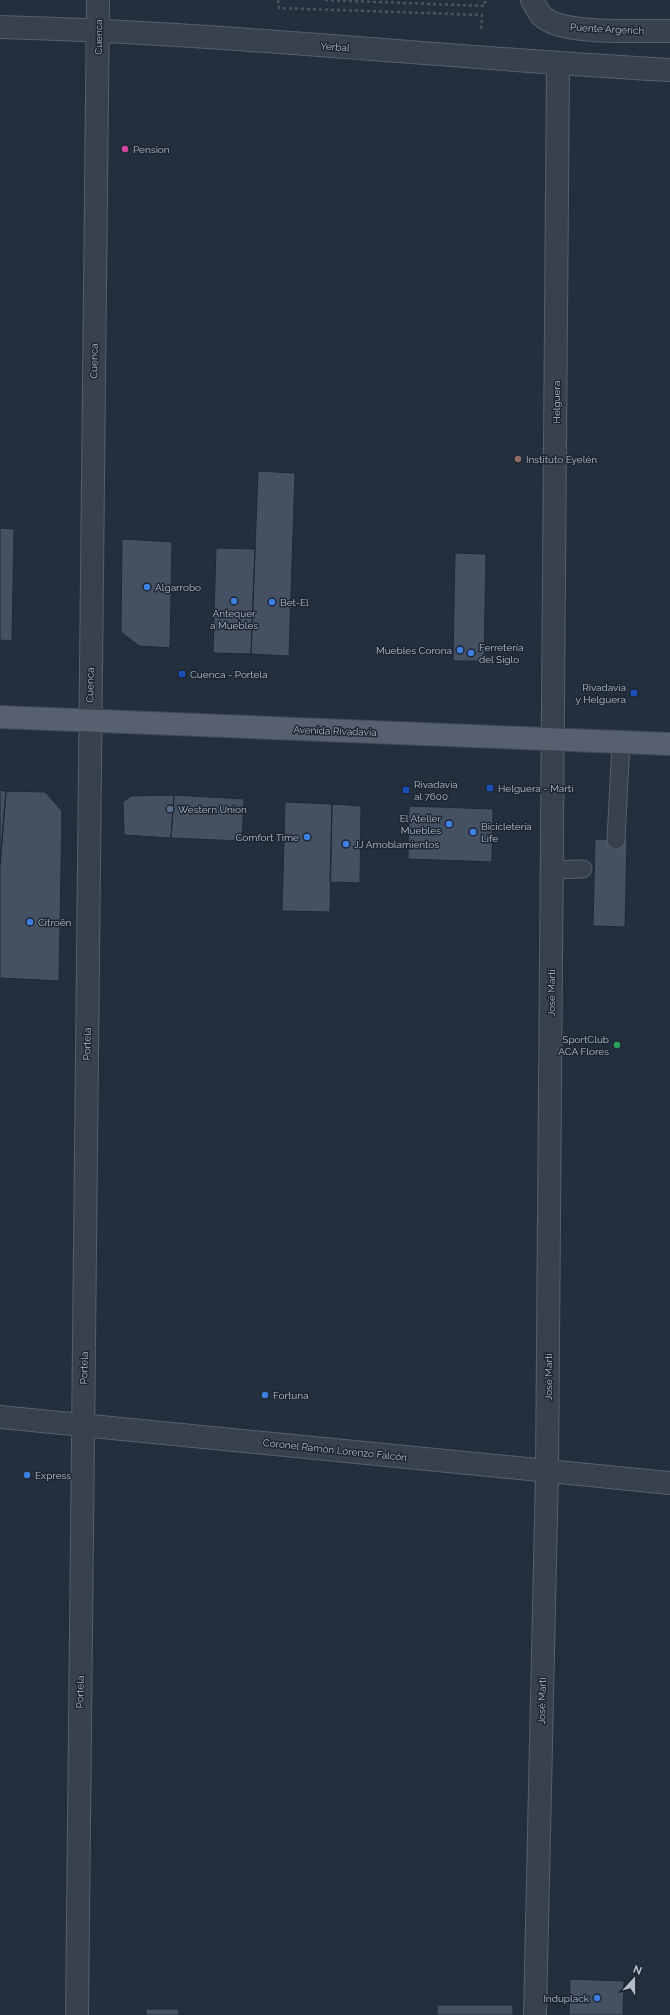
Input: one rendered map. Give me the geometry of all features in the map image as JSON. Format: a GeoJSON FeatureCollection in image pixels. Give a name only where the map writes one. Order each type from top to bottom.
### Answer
{"type":"FeatureCollection","features":[{"type":"Feature","properties":{"kind":"main road","name":"Avenida Rivadavia"},"geometry":{"type":"LineString","coordinates":[[0,717],[670,744]]}},
{"type":"Feature","properties":{"kind":"street","name":"Cuenca"},"geometry":{"type":"LineString","coordinates":[[90,721],[98,0]]}},
{"type":"Feature","properties":{"kind":"street","name":"Puente Argerich"},"geometry":{"type":"LineString","coordinates":[[532,0],[542,16],[562,26],[583,29],[670,31]]}},
{"type":"Feature","properties":{"kind":"street","name":"Yerbal"},"geometry":{"type":"LineString","coordinates":[[0,26],[98,30],[558,64],[670,70]]}},
{"type":"Feature","properties":{"kind":"street","name":"Helguera"},"geometry":{"type":"LineString","coordinates":[[553,740],[558,64]]}},
{"type":"Feature","properties":{"kind":"street","name":"Portela"},"geometry":{"type":"LineString","coordinates":[[77,2015],[90,721]]}},
{"type":"Feature","properties":{"kind":"street","name":"José Martí"},"geometry":{"type":"LineString","coordinates":[[536,2015],[547,1472],[553,740]]}},
{"type":"Feature","properties":{"kind":"street","name":"Coronel Ramón Lorenzo Falcón"},"geometry":{"type":"LineString","coordinates":[[0,1417],[670,1483]]}},
{"type":"Feature","properties":{"kind":"lane"},"geometry":{"type":"LineString","coordinates":[[616,840],[621,742]]}},
{"type":"Feature","properties":{"kind":"lane"},"geometry":{"type":"LineString","coordinates":[[552,870],[583,869]]}},
{"type":"Feature","properties":{"kind":"path"},"geometry":{"type":"LineString","coordinates":[[278,0],[279,8],[482,15]]}},
{"type":"Feature","properties":{"kind":"path"},"geometry":{"type":"LineString","coordinates":[[326,0],[485,6],[485,0]]}},
{"type":"Feature","properties":{"kind":"building","name":"Bet-El"},"geometry":{"type":"Polygon","coordinates":[[[258,471],[295,473],[289,656],[251,654],[258,471]]]}},
{"type":"Feature","properties":{"kind":"building"},"geometry":{"type":"Polygon","coordinates":[[[0,528],[14,529],[12,641],[0,640],[0,528]]]}},
{"type":"Feature","properties":{"kind":"building","name":"Algarrobo"},"geometry":{"type":"Polygon","coordinates":[[[122,539],[172,542],[170,648],[139,646],[121,632],[122,539]]]}},
{"type":"Feature","properties":{"kind":"building","name":"Antequer a Muebles"},"geometry":{"type":"Polygon","coordinates":[[[216,548],[255,549],[251,654],[213,653],[216,548]]]}},
{"type":"Feature","properties":{"kind":"building"},"geometry":{"type":"Polygon","coordinates":[[[455,553],[486,554],[484,661],[453,661],[455,553]]]}},
{"type":"Feature","properties":{"kind":"building"},"geometry":{"type":"Polygon","coordinates":[[[0,790],[6,791],[0,865],[0,790]]]}},
{"type":"Feature","properties":{"kind":"building","name":"Citroën"},"geometry":{"type":"Polygon","coordinates":[[[6,791],[45,792],[62,811],[59,981],[0,978],[0,865],[6,791]]]}},
{"type":"Feature","properties":{"kind":"building"},"geometry":{"type":"Polygon","coordinates":[[[174,795],[244,799],[242,841],[171,838],[174,795]]]}},
{"type":"Feature","properties":{"kind":"building"},"geometry":{"type":"Polygon","coordinates":[[[174,795],[171,838],[124,835],[123,802],[131,796],[174,795]]]}},
{"type":"Feature","properties":{"kind":"building"},"geometry":{"type":"Polygon","coordinates":[[[285,802],[332,804],[330,912],[282,911],[285,802]]]}},
{"type":"Feature","properties":{"kind":"building","name":"JJ Amoblamientos"},"geometry":{"type":"Polygon","coordinates":[[[332,804],[361,806],[360,883],[330,882],[332,804]]]}},
{"type":"Feature","properties":{"kind":"building"},"geometry":{"type":"Polygon","coordinates":[[[409,806],[493,809],[492,862],[408,859],[409,806]]]}},
{"type":"Feature","properties":{"kind":"building"},"geometry":{"type":"Polygon","coordinates":[[[595,839],[627,840],[625,927],[593,926],[595,839]]]}},
{"type":"Feature","properties":{"kind":"building","name":"Induplack"},"geometry":{"type":"Polygon","coordinates":[[[570,1979],[624,1981],[623,2015],[569,2015],[570,1979]]]}},
{"type":"Feature","properties":{"kind":"building"},"geometry":{"type":"Polygon","coordinates":[[[437,2005],[513,2005],[513,2015],[437,2015],[437,2005]]]}},
{"type":"Feature","properties":{"kind":"building"},"geometry":{"type":"Polygon","coordinates":[[[146,2009],[179,2009],[179,2015],[146,2015],[146,2009]]]}},
{"type":"Feature","properties":{"kind":"place","name":"Pension"},"geometry":{"type":"Point","coordinates":[125,149]}},
{"type":"Feature","properties":{"kind":"place","name":"Instituto Eyelén"},"geometry":{"type":"Point","coordinates":[518,459]}},
{"type":"Feature","properties":{"kind":"place","name":"Algarrobo"},"geometry":{"type":"Point","coordinates":[147,587]}},
{"type":"Feature","properties":{"kind":"place","name":"Antequer a Muebles"},"geometry":{"type":"Point","coordinates":[234,601]}},
{"type":"Feature","properties":{"kind":"place","name":"Bet-El"},"geometry":{"type":"Point","coordinates":[272,602]}},
{"type":"Feature","properties":{"kind":"place","name":"Muebles Corona"},"geometry":{"type":"Point","coordinates":[460,650]}},
{"type":"Feature","properties":{"kind":"place","name":"Ferretería del Siglo"},"geometry":{"type":"Point","coordinates":[471,653]}},
{"type":"Feature","properties":{"kind":"place","name":"Cuenca - Portela"},"geometry":{"type":"Point","coordinates":[182,674]}},
{"type":"Feature","properties":{"kind":"place","name":"Rivadavia y Helguera"},"geometry":{"type":"Point","coordinates":[634,693]}},
{"type":"Feature","properties":{"kind":"place","name":"Helguera - Martí"},"geometry":{"type":"Point","coordinates":[490,788]}},
{"type":"Feature","properties":{"kind":"place","name":"Rivadavia al 7600"},"geometry":{"type":"Point","coordinates":[406,790]}},
{"type":"Feature","properties":{"kind":"place","name":"Western Union"},"geometry":{"type":"Point","coordinates":[170,809]}},
{"type":"Feature","properties":{"kind":"place","name":"El Ateller Muebles"},"geometry":{"type":"Point","coordinates":[449,824]}},
{"type":"Feature","properties":{"kind":"place","name":"Bicicleteria Life"},"geometry":{"type":"Point","coordinates":[473,832]}},
{"type":"Feature","properties":{"kind":"place","name":"Comfort Time"},"geometry":{"type":"Point","coordinates":[307,837]}},
{"type":"Feature","properties":{"kind":"place","name":"JJ Amoblamientos"},"geometry":{"type":"Point","coordinates":[346,844]}},
{"type":"Feature","properties":{"kind":"place","name":"Citroën"},"geometry":{"type":"Point","coordinates":[30,922]}},
{"type":"Feature","properties":{"kind":"place","name":"SportClub ACA Flores"},"geometry":{"type":"Point","coordinates":[617,1045]}},
{"type":"Feature","properties":{"kind":"place","name":"Fortuna"},"geometry":{"type":"Point","coordinates":[265,1395]}},
{"type":"Feature","properties":{"kind":"place","name":"Express"},"geometry":{"type":"Point","coordinates":[27,1475]}},
{"type":"Feature","properties":{"kind":"place","name":"Induplack"},"geometry":{"type":"Point","coordinates":[597,1998]}}]}
